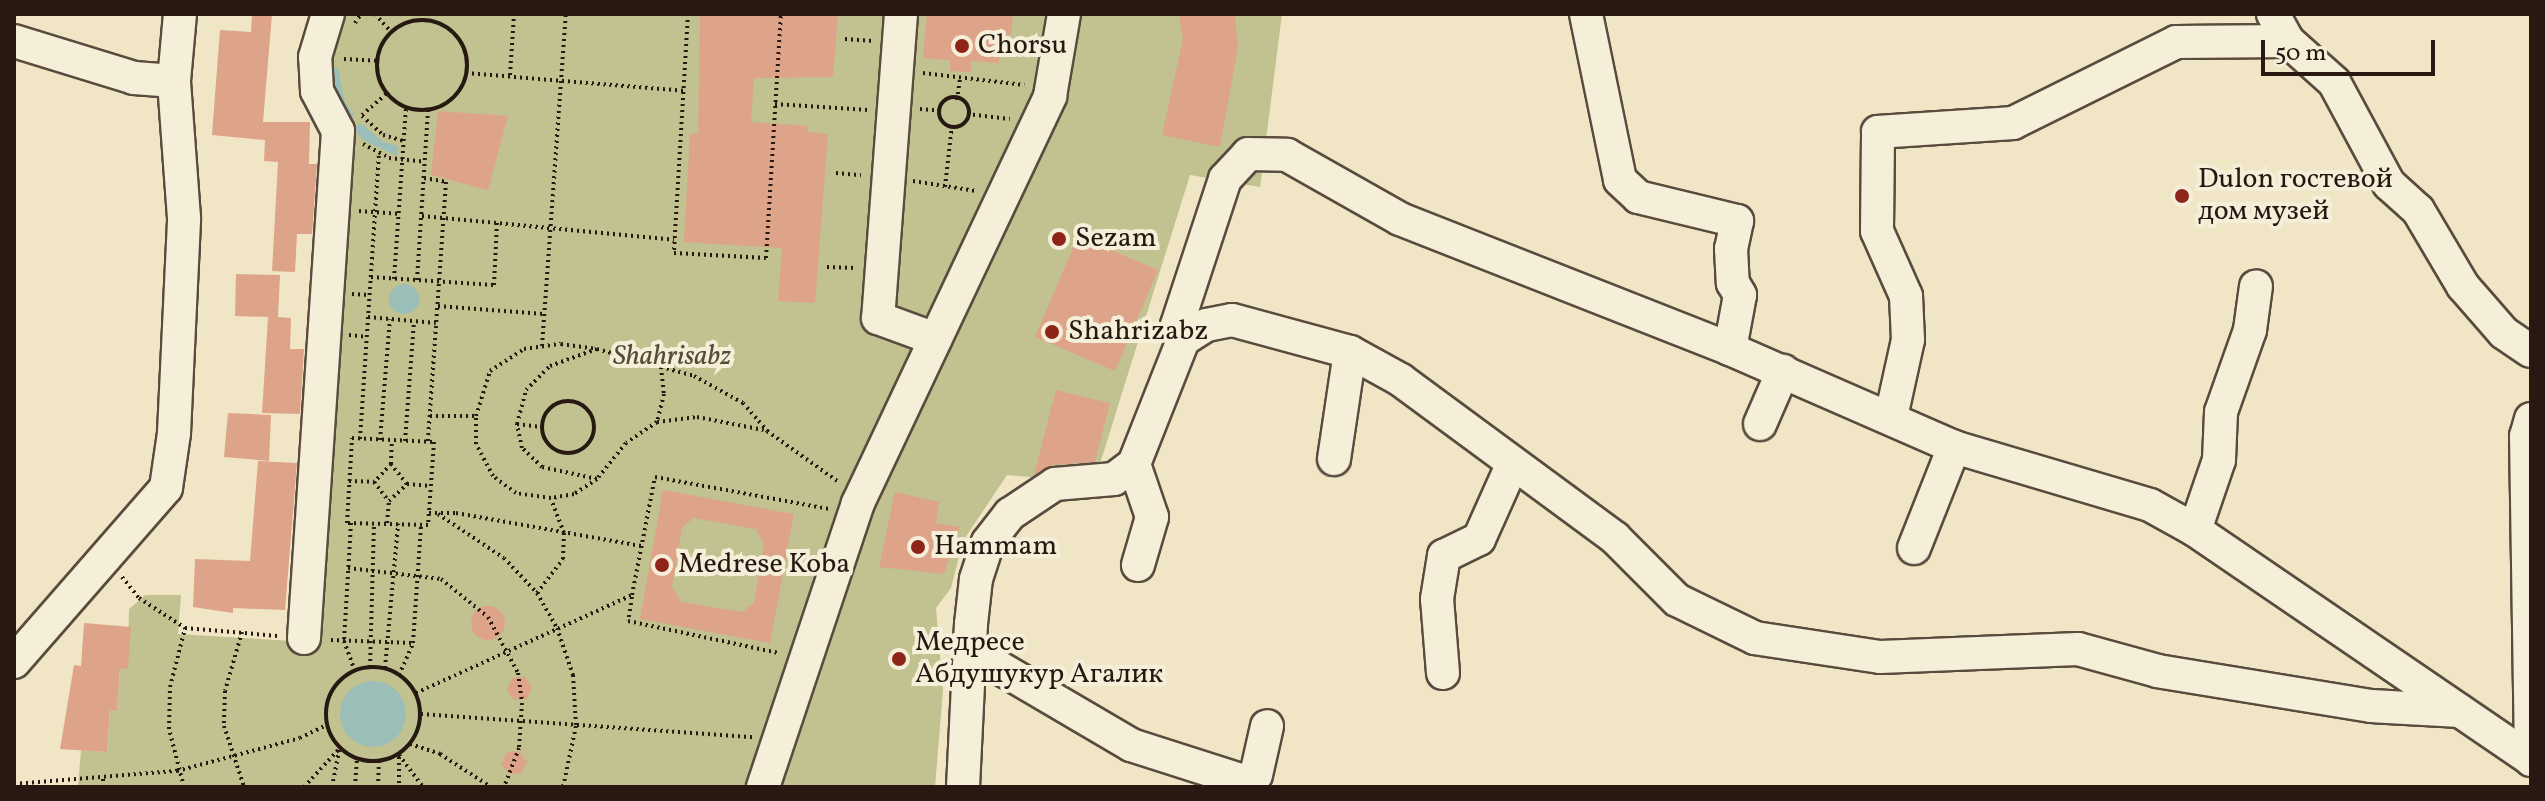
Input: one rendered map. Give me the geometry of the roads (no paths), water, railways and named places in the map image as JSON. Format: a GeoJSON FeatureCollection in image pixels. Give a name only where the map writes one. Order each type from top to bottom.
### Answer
{"type":"FeatureCollection","features":[{"type":"Feature","properties":{"kind":"street"},"geometry":{"type":"LineString","coordinates":[[14,662],[108,560],[166,488],[174,433],[184,218],[174,81],[180,14]]}},
{"type":"Feature","properties":{"kind":"street"},"geometry":{"type":"LineString","coordinates":[[901,14],[878,318],[935,339]]}},
{"type":"Feature","properties":{"kind":"street"},"geometry":{"type":"LineString","coordinates":[[763,787],[855,514],[1050,96],[1064,14]]}},
{"type":"Feature","properties":{"kind":"street"},"geometry":{"type":"LineString","coordinates":[[1586,14],[1620,180],[1638,197],[1737,221],[1731,249],[1733,283],[1740,295],[1730,349]]}},
{"type":"Feature","properties":{"kind":"street"},"geometry":{"type":"LineString","coordinates":[[304,638],[332,209],[352,118],[317,91],[334,62],[339,24]]}},
{"type":"Feature","properties":{"kind":"street"},"geometry":{"type":"LineString","coordinates":[[1891,417],[1907,326],[1906,296],[1877,231],[1878,132],[2013,123],[2176,42],[2280,27],[2334,82],[2389,184],[2418,210],[2463,286],[2504,333],[2531,351]]}},
{"type":"Feature","properties":{"kind":"street"},"geometry":{"type":"LineString","coordinates":[[14,41],[134,78],[174,81]]}},
{"type":"Feature","properties":{"kind":"street"},"geometry":{"type":"LineString","coordinates":[[1183,340],[1177,325],[1221,191],[1248,154],[1287,155],[1400,219],[1730,349],[1954,447],[2150,505],[2195,530],[2530,759]]}},
{"type":"Feature","properties":{"kind":"street"},"geometry":{"type":"LineString","coordinates":[[2195,530],[2219,460],[2221,412],[2250,330],[2256,286]]}},
{"type":"Feature","properties":{"kind":"street"},"geometry":{"type":"LineString","coordinates":[[963,787],[976,579],[988,542],[1010,514],[1055,484],[1114,479],[1134,464],[1183,340],[1206,325],[1232,320],[1350,352],[1401,380],[1615,538],[1677,600],[1755,638],[1880,657],[2016,648],[2078,649],[2158,671],[2355,704],[2460,711]]}},
{"type":"Feature","properties":{"kind":"street"},"geometry":{"type":"LineString","coordinates":[[1334,459],[1350,352]]}},
{"type":"Feature","properties":{"kind":"street"},"geometry":{"type":"LineString","coordinates":[[1760,424],[1783,371]]}},
{"type":"Feature","properties":{"kind":"street"},"geometry":{"type":"LineString","coordinates":[[2530,759],[2526,436],[2531,419]]}},
{"type":"Feature","properties":{"kind":"street"},"geometry":{"type":"LineString","coordinates":[[1914,548],[1954,447]]}},
{"type":"Feature","properties":{"kind":"street"},"geometry":{"type":"LineString","coordinates":[[1443,673],[1437,599],[1444,556],[1479,539],[1513,463]]}},
{"type":"Feature","properties":{"kind":"street"},"geometry":{"type":"LineString","coordinates":[[1134,464],[1152,517],[1138,565]]}},
{"type":"Feature","properties":{"kind":"street"},"geometry":{"type":"LineString","coordinates":[[971,651],[1131,745],[1244,781],[1256,775],[1267,726]]}},
{"type":"Feature","properties":{"kind":"water"},"geometry":{"type":"Polygon","coordinates":[[[328,68],[338,68],[345,102],[354,115],[347,121],[336,104],[328,68]]]}},
{"type":"Feature","properties":{"kind":"water"},"geometry":{"type":"Polygon","coordinates":[[[361,123],[383,142],[398,146],[397,156],[365,141],[353,129],[361,123]]]}},
{"type":"Feature","properties":{"kind":"water"},"geometry":{"type":"Polygon","coordinates":[[[404,284],[415,288],[419,299],[415,310],[404,314],[393,310],[389,299],[393,288],[404,284]]]}},
{"type":"Feature","properties":{"kind":"water"},"geometry":{"type":"Polygon","coordinates":[[[373,681],[386,683],[401,696],[406,714],[404,727],[391,742],[373,747],[360,745],[345,732],[340,714],[342,701],[355,686],[373,681]]]}},
{"type":"Feature","properties":{"kind":"place","name":"Chorsu"},"geometry":{"type":"Point","coordinates":[962,46]}},
{"type":"Feature","properties":{"kind":"place","name":"Dulon гостевой дом музей"},"geometry":{"type":"Point","coordinates":[2182,196]}},
{"type":"Feature","properties":{"kind":"place","name":"Sezam"},"geometry":{"type":"Point","coordinates":[1059,239]}},
{"type":"Feature","properties":{"kind":"place","name":"Shahrizabz"},"geometry":{"type":"Point","coordinates":[1052,332]}},
{"type":"Feature","properties":{"kind":"place","name":"Hammam"},"geometry":{"type":"Point","coordinates":[918,547]}},
{"type":"Feature","properties":{"kind":"place","name":"Medrese Koba"},"geometry":{"type":"Point","coordinates":[662,565]}},
{"type":"Feature","properties":{"kind":"place","name":"Медресе Абдушукур Агалик"},"geometry":{"type":"Point","coordinates":[899,659]}},
{"type":"Feature","properties":{"kind":"park label","name":"Shahrisabz"},"geometry":{"type":"Point","coordinates":[672,357]}}]}
